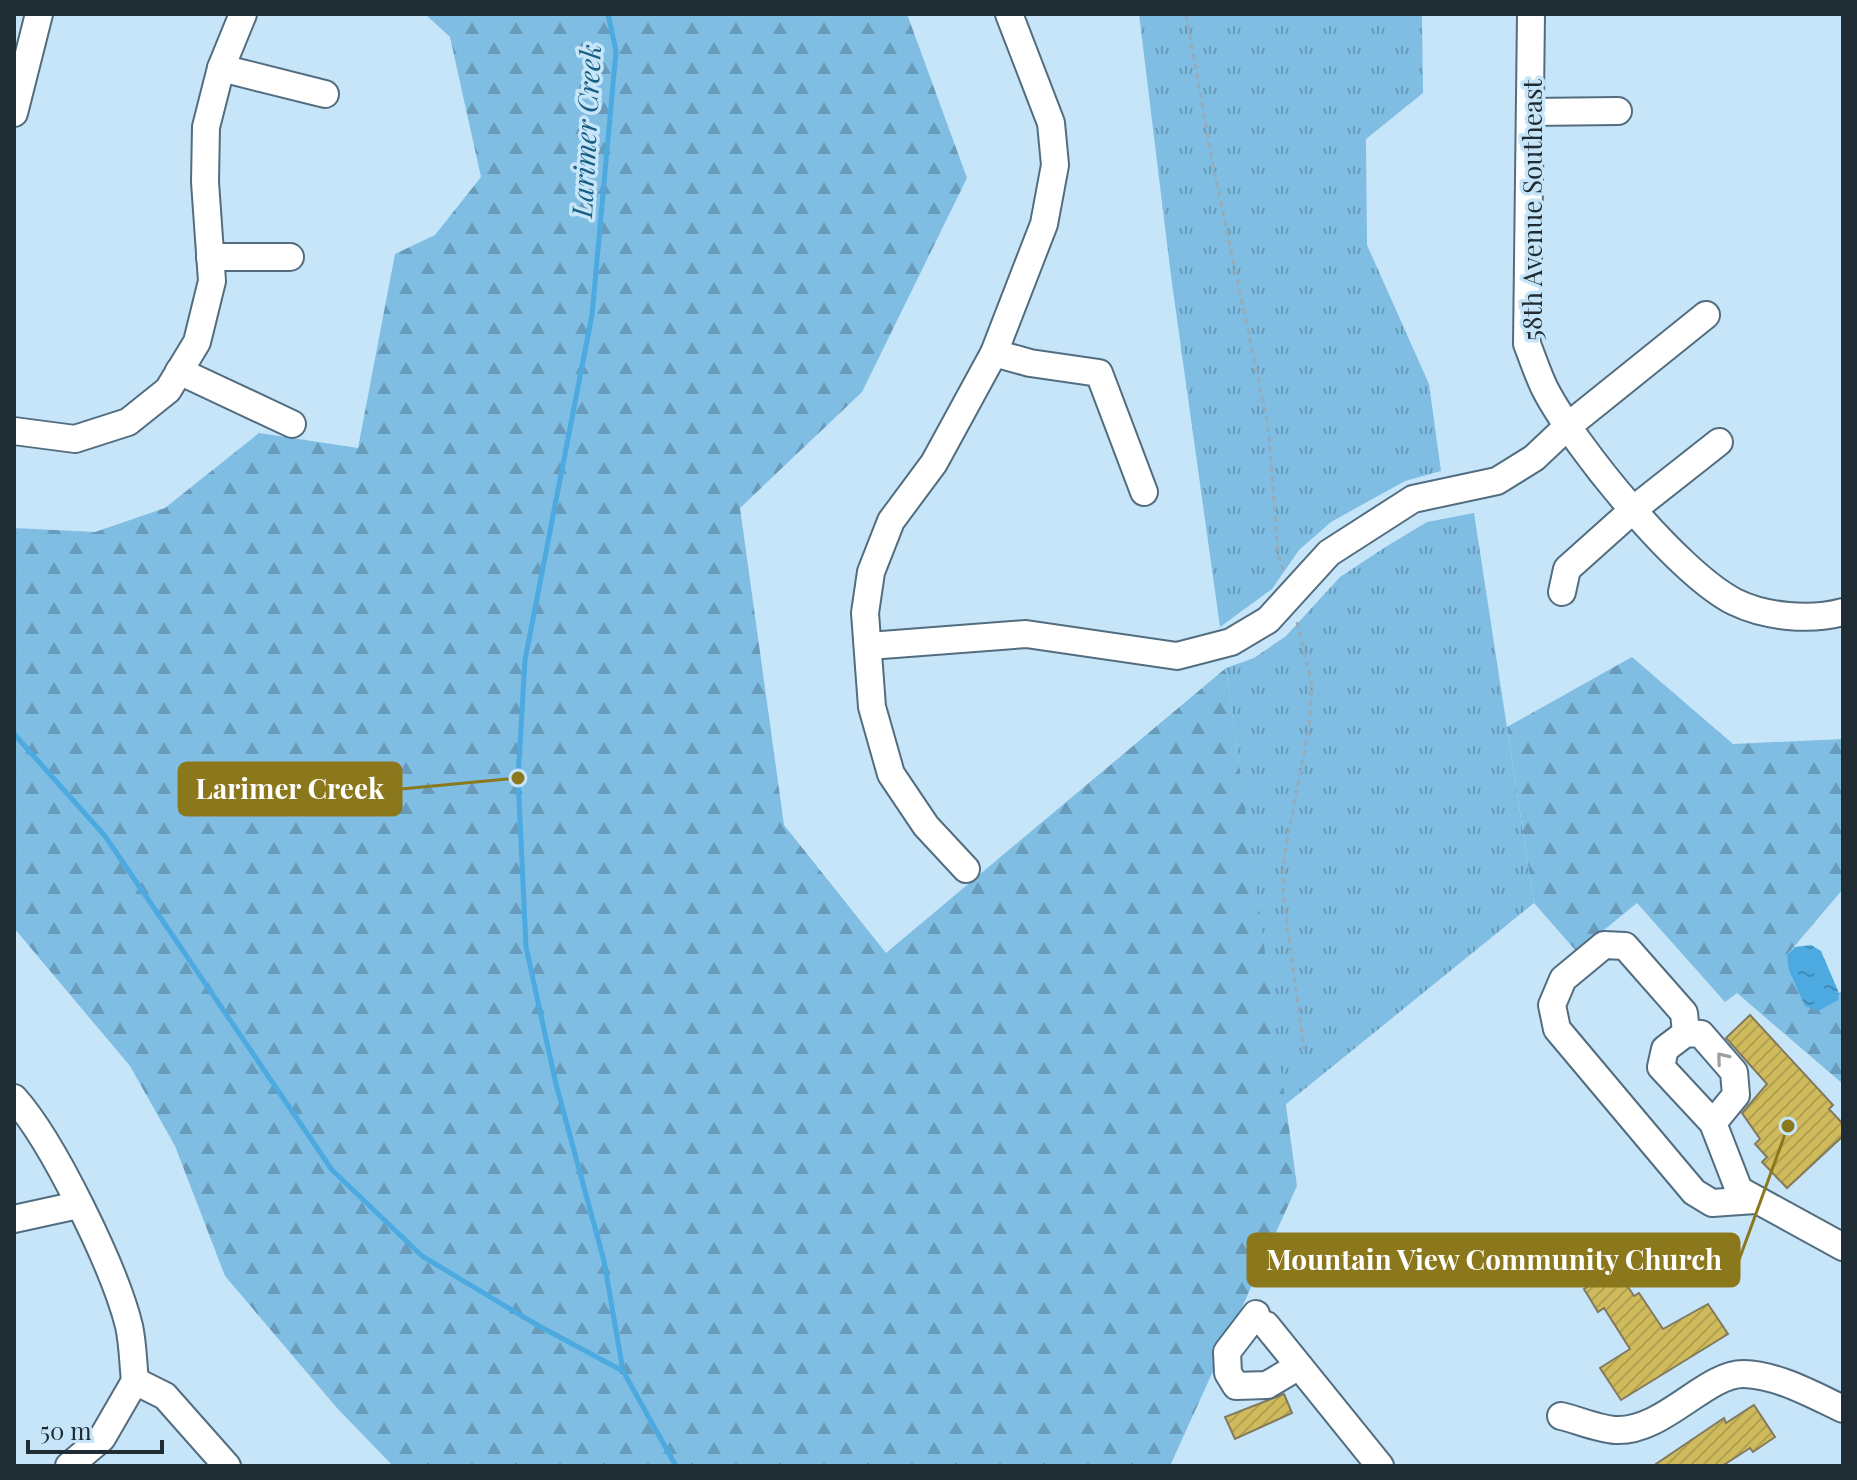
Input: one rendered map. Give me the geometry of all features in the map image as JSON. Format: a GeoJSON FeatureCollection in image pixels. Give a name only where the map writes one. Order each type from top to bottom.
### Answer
{"type":"FeatureCollection","features":[{"type":"Feature","properties":{"kind":"street"},"geometry":{"type":"LineString","coordinates":[[14,431],[75,439],[128,422],[168,390],[197,342],[212,281],[206,127],[221,68],[243,14]]}},
{"type":"Feature","properties":{"kind":"street"},"geometry":{"type":"LineString","coordinates":[[966,869],[926,826],[891,774],[872,707],[865,613],[871,572],[891,521],[934,463],[994,353],[1044,224],[1055,165],[1051,123],[1009,14]]}},
{"type":"Feature","properties":{"kind":"street","name":"58th Avenue Southeast"},"geometry":{"type":"LineString","coordinates":[[1531,14],[1527,344],[1545,389],[1568,426],[1634,509],[1686,567],[1736,602],[1782,616],[1843,612]]}},
{"type":"Feature","properties":{"kind":"street"},"geometry":{"type":"LineString","coordinates":[[14,113],[28,26]]}},
{"type":"Feature","properties":{"kind":"street"},"geometry":{"type":"LineString","coordinates":[[221,68],[325,94]]}},
{"type":"Feature","properties":{"kind":"street"},"geometry":{"type":"LineString","coordinates":[[1530,112],[1618,111]]}},
{"type":"Feature","properties":{"kind":"street"},"geometry":{"type":"LineString","coordinates":[[210,257],[290,257]]}},
{"type":"Feature","properties":{"kind":"street"},"geometry":{"type":"LineString","coordinates":[[869,646],[1026,634],[1177,656],[1231,642],[1268,620],[1329,553],[1413,499],[1497,481],[1534,458],[1568,426],[1706,315]]}},
{"type":"Feature","properties":{"kind":"street"},"geometry":{"type":"LineString","coordinates":[[994,353],[1030,363],[1099,373],[1144,492]]}},
{"type":"Feature","properties":{"kind":"street"},"geometry":{"type":"LineString","coordinates":[[179,371],[292,424]]}},
{"type":"Feature","properties":{"kind":"street"},"geometry":{"type":"LineString","coordinates":[[1562,592],[1567,569],[1634,509],[1719,442]]}},
{"type":"Feature","properties":{"kind":"street"},"geometry":{"type":"LineString","coordinates":[[1686,1033],[1684,1013],[1625,946],[1604,945],[1587,957],[1563,979],[1552,1005],[1557,1029],[1694,1192],[1712,1203],[1755,1200]]}},
{"type":"Feature","properties":{"kind":"street"},"geometry":{"type":"LineString","coordinates":[[1713,1123],[1736,1095],[1734,1072],[1701,1034],[1686,1033],[1665,1049],[1661,1067],[1713,1123],[1739,1190],[1843,1247]]}},
{"type":"Feature","properties":{"kind":"street"},"geometry":{"type":"LineString","coordinates":[[14,1098],[31,1116],[78,1205],[106,1264],[129,1326],[135,1381],[102,1438],[69,1466]]}},
{"type":"Feature","properties":{"kind":"street"},"geometry":{"type":"LineString","coordinates":[[14,1219],[78,1205]]}},
{"type":"Feature","properties":{"kind":"street"},"geometry":{"type":"LineString","coordinates":[[1299,1366],[1267,1385],[1245,1388],[1232,1381],[1228,1373],[1227,1352],[1261,1319],[1380,1466]]}},
{"type":"Feature","properties":{"kind":"street"},"geometry":{"type":"LineString","coordinates":[[1561,1416],[1616,1431],[1654,1420],[1721,1380],[1742,1374],[1788,1384],[1843,1409]]}},
{"type":"Feature","properties":{"kind":"street"},"geometry":{"type":"LineString","coordinates":[[135,1381],[165,1396],[227,1466]]}},
{"type":"Feature","properties":{"kind":"path"},"geometry":{"type":"LineString","coordinates":[[1186,14],[1213,165],[1268,425],[1278,553],[1312,685],[1309,727],[1284,856],[1283,882],[1304,1049]]}},
{"type":"Feature","properties":{"kind":"green space"},"geometry":{"type":"Polygon","coordinates":[[[425,14],[907,14],[967,178],[862,392],[740,508],[784,825],[886,953],[1226,668],[1297,1186],[1170,1466],[393,1466],[337,1408],[225,1276],[175,1146],[130,1066],[14,928],[14,528],[95,532],[165,508],[259,433],[358,448],[395,254],[435,235],[481,177],[450,37],[425,14]]]}},
{"type":"Feature","properties":{"kind":"green space"},"geometry":{"type":"Polygon","coordinates":[[[1139,14],[1422,14],[1423,93],[1366,139],[1367,245],[1429,384],[1441,471],[1405,481],[1331,522],[1299,550],[1272,589],[1220,627],[1171,276],[1139,14]]]}},
{"type":"Feature","properties":{"kind":"green space"},"geometry":{"type":"Polygon","coordinates":[[[1474,513],[1534,903],[1285,1105],[1226,668],[1254,658],[1286,636],[1340,577],[1387,546],[1427,522],[1474,513]]]}},
{"type":"Feature","properties":{"kind":"green space"},"geometry":{"type":"Polygon","coordinates":[[[1632,657],[1733,744],[1843,739],[1843,889],[1787,955],[1837,1000],[1839,993],[1843,992],[1843,1084],[1737,993],[1725,1002],[1637,903],[1577,952],[1534,903],[1507,727],[1632,657]]]}},
{"type":"Feature","properties":{"kind":"water"},"geometry":{"type":"Polygon","coordinates":[[[1811,945],[1821,951],[1839,993],[1838,1000],[1818,1011],[1805,1006],[1789,970],[1787,955],[1795,947],[1811,945]]]}},
{"type":"Feature","properties":{"kind":"building"},"geometry":{"type":"Polygon","coordinates":[[[1750,1015],[1833,1105],[1829,1109],[1843,1124],[1843,1136],[1787,1188],[1762,1162],[1767,1157],[1755,1144],[1760,1139],[1742,1113],[1767,1084],[1726,1038],[1750,1015]]]}},
{"type":"Feature","properties":{"kind":"building"},"geometry":{"type":"Polygon","coordinates":[[[1616,1269],[1634,1296],[1639,1293],[1663,1329],[1708,1304],[1728,1334],[1621,1400],[1600,1368],[1630,1349],[1604,1308],[1598,1312],[1584,1289],[1616,1269]]]}},
{"type":"Feature","properties":{"kind":"building"},"geometry":{"type":"Polygon","coordinates":[[[1284,1394],[1292,1413],[1235,1439],[1225,1417],[1284,1394]]]}},
{"type":"Feature","properties":{"kind":"building"},"geometry":{"type":"Polygon","coordinates":[[[1754,1405],[1775,1437],[1753,1452],[1750,1448],[1722,1466],[1653,1466],[1724,1418],[1726,1423],[1754,1405]]]}},
{"type":"Feature","properties":{"kind":"waterway","name":"Larimer Creek"},"geometry":{"type":"LineString","coordinates":[[608,14],[616,51],[592,315],[525,660],[518,778],[526,947],[556,1084],[604,1261],[623,1371],[676,1466]]}},
{"type":"Feature","properties":{"kind":"waterway"},"geometry":{"type":"LineString","coordinates":[[14,734],[105,836],[332,1170],[422,1256],[537,1325],[623,1371]]}},
{"type":"Feature","properties":{"kind":"place","name":"Larimer Creek"},"geometry":{"type":"Point","coordinates":[518,778]}},
{"type":"Feature","properties":{"kind":"place","name":"Mountain View Community Church"},"geometry":{"type":"Point","coordinates":[1788,1126]}}]}
